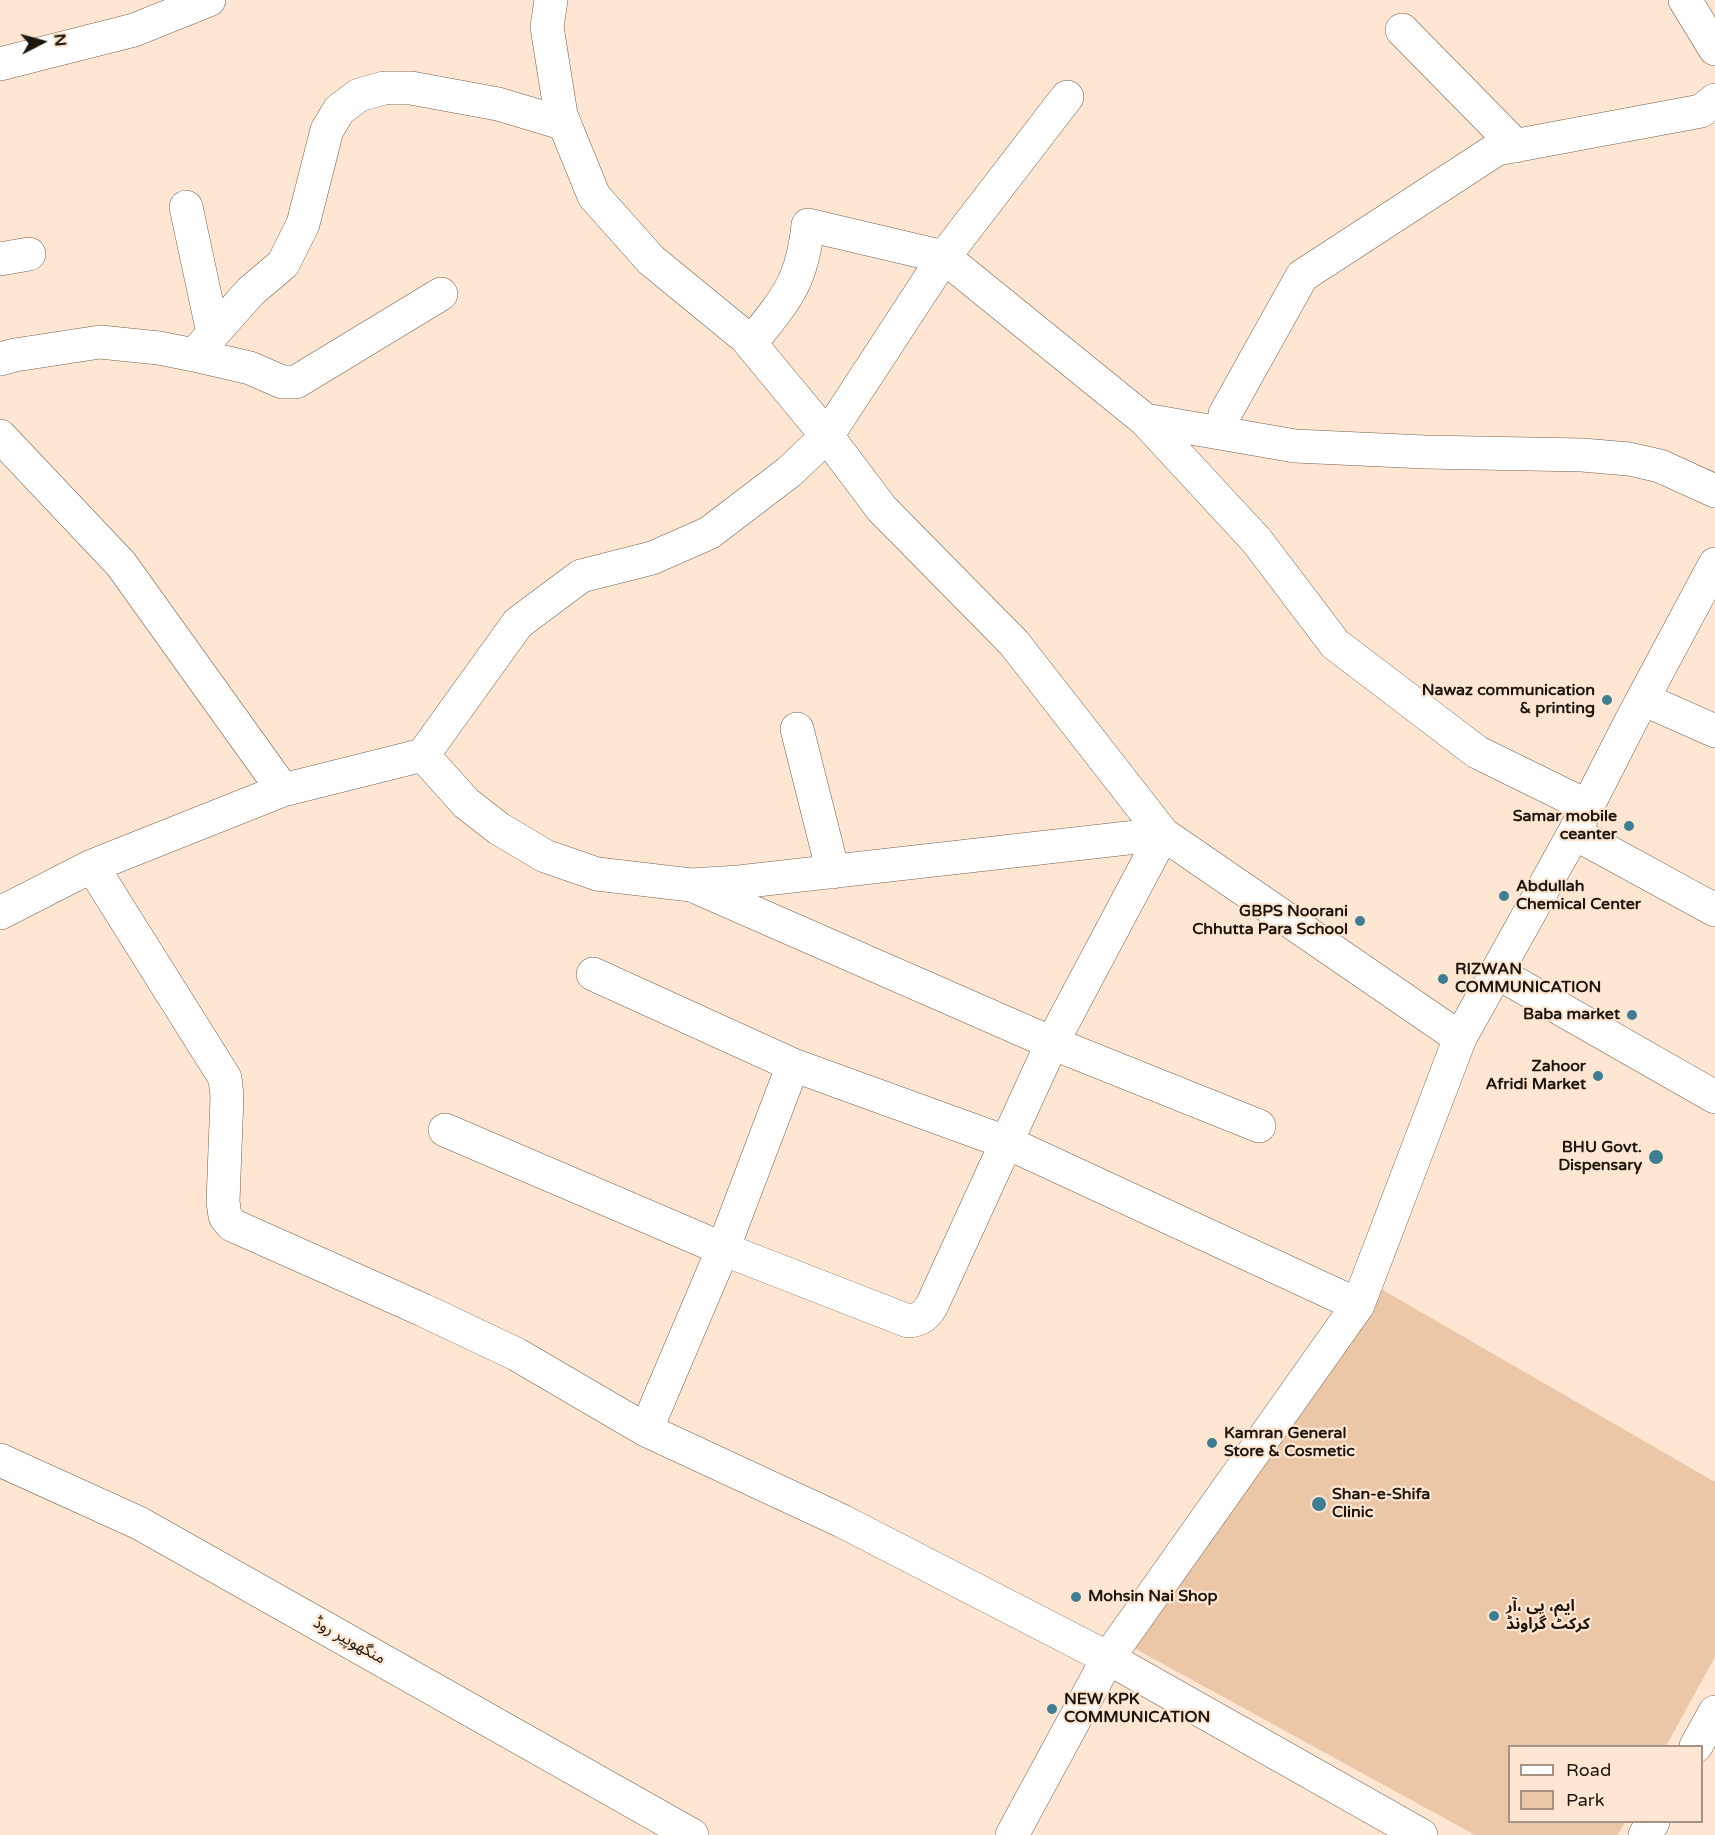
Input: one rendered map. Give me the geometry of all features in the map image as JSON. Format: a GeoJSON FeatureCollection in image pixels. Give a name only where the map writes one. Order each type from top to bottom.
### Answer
{"type":"FeatureCollection","features":[{"type":"Feature","properties":{"kind":"street"},"geometry":{"type":"LineString","coordinates":[[0,64],[134,30],[209,0]]}},
{"type":"Feature","properties":{"kind":"street"},"geometry":{"type":"LineString","coordinates":[[551,0],[547,27],[561,115],[594,196],[651,260],[751,343],[827,436],[882,509],[1014,643],[1163,834],[1460,1038]]}},
{"type":"Feature","properties":{"kind":"street"},"geometry":{"type":"LineString","coordinates":[[1685,0],[1712,38]]}},
{"type":"Feature","properties":{"kind":"street"},"geometry":{"type":"LineString","coordinates":[[1402,30],[1516,146]]}},
{"type":"Feature","properties":{"kind":"street"},"geometry":{"type":"LineString","coordinates":[[203,344],[251,291],[283,264],[303,224],[327,130],[339,110],[359,95],[384,88],[411,88],[498,104],[565,124]]}},
{"type":"Feature","properties":{"kind":"street"},"geometry":{"type":"LineString","coordinates":[[0,913],[92,866],[283,790],[423,754],[518,623],[581,576],[652,558],[709,533],[789,472],[827,436],[944,257],[1067,96]]}},
{"type":"Feature","properties":{"kind":"street"},"geometry":{"type":"LineString","coordinates":[[1225,414],[1302,276],[1497,149],[1701,111],[1715,100]]}},
{"type":"Feature","properties":{"kind":"street"},"geometry":{"type":"LineString","coordinates":[[186,207],[203,344]]}},
{"type":"Feature","properties":{"kind":"street"},"geometry":{"type":"LineString","coordinates":[[751,343],[786,300],[797,279],[805,251],[808,225],[944,257],[1145,420],[1257,541],[1335,644],[1477,752],[1715,910]]}},
{"type":"Feature","properties":{"kind":"street"},"geometry":{"type":"LineString","coordinates":[[0,359],[100,342],[159,348],[203,344],[282,382],[296,382],[441,294]]}},
{"type":"Feature","properties":{"kind":"street"},"geometry":{"type":"LineString","coordinates":[[1145,420],[1295,446],[1425,452],[1582,455],[1629,459],[1660,466],[1715,490]]}},
{"type":"Feature","properties":{"kind":"street"},"geometry":{"type":"LineString","coordinates":[[0,436],[121,564],[283,790]]}},
{"type":"Feature","properties":{"kind":"street"},"geometry":{"type":"LineString","coordinates":[[1012,1835],[1108,1658],[1358,1305],[1460,1038],[1580,819],[1715,564]]}},
{"type":"Feature","properties":{"kind":"street"},"geometry":{"type":"LineString","coordinates":[[1643,699],[1715,731]]}},
{"type":"Feature","properties":{"kind":"street"},"geometry":{"type":"LineString","coordinates":[[796,729],[833,872]]}},
{"type":"Feature","properties":{"kind":"street"},"geometry":{"type":"LineString","coordinates":[[423,754],[466,803],[498,828],[546,856],[597,874],[691,885],[833,872],[1163,834]]}},
{"type":"Feature","properties":{"kind":"street"},"geometry":{"type":"LineString","coordinates":[[445,1130],[723,1249],[908,1321],[923,1318],[929,1311],[1008,1143],[1052,1043],[1163,834]]}},
{"type":"Feature","properties":{"kind":"street"},"geometry":{"type":"LineString","coordinates":[[92,866],[225,1078],[227,1096],[223,1202],[225,1216],[232,1225],[516,1354],[646,1430],[842,1521],[1108,1658],[1420,1835]]}},
{"type":"Feature","properties":{"kind":"street"},"geometry":{"type":"LineString","coordinates":[[691,885],[1052,1043],[1259,1126]]}},
{"type":"Feature","properties":{"kind":"street"},"geometry":{"type":"LineString","coordinates":[[1496,972],[1715,1097]]}},
{"type":"Feature","properties":{"kind":"street"},"geometry":{"type":"LineString","coordinates":[[593,974],[793,1065],[1008,1143],[1358,1305]]}},
{"type":"Feature","properties":{"kind":"street"},"geometry":{"type":"LineString","coordinates":[[646,1430],[723,1249],[793,1065]]}},
{"type":"Feature","properties":{"kind":"street","name":"منگھوپیر روڈ"},"geometry":{"type":"LineString","coordinates":[[0,1460],[140,1523],[692,1835]]}},
{"type":"Feature","properties":{"kind":"street"},"geometry":{"type":"LineString","coordinates":[[1697,1745],[1715,1712]]}},
{"type":"Feature","properties":{"kind":"green space"},"geometry":{"type":"Polygon","coordinates":[[[1362,1278],[1715,1482],[1715,1657],[1667,1745],[1508,1745],[1508,1823],[1624,1823],[1618,1835],[1475,1835],[1134,1648],[1362,1278]]]}},
{"type":"Feature","properties":{"kind":"place","name":"Nawaz communication & printing"},"geometry":{"type":"Point","coordinates":[1607,700]}},
{"type":"Feature","properties":{"kind":"place","name":"Samar mobile ceanter"},"geometry":{"type":"Point","coordinates":[1629,826]}},
{"type":"Feature","properties":{"kind":"place","name":"Abdullah Chemical Center"},"geometry":{"type":"Point","coordinates":[1504,896]}},
{"type":"Feature","properties":{"kind":"place","name":"GBPS Noorani Chhutta Para School"},"geometry":{"type":"Point","coordinates":[1360,921]}},
{"type":"Feature","properties":{"kind":"place","name":"RIZWAN COMMUNICATION"},"geometry":{"type":"Point","coordinates":[1443,979]}},
{"type":"Feature","properties":{"kind":"place","name":"Baba market"},"geometry":{"type":"Point","coordinates":[1632,1015]}},
{"type":"Feature","properties":{"kind":"place","name":"Zahoor Afridi Market"},"geometry":{"type":"Point","coordinates":[1598,1076]}},
{"type":"Feature","properties":{"kind":"place","name":"BHU Govt. Dispensary"},"geometry":{"type":"Point","coordinates":[1656,1157]}},
{"type":"Feature","properties":{"kind":"place","name":"Kamran General Store & Cosmetic"},"geometry":{"type":"Point","coordinates":[1212,1443]}},
{"type":"Feature","properties":{"kind":"place","name":"Shan-e-Shifa Clinic"},"geometry":{"type":"Point","coordinates":[1319,1504]}},
{"type":"Feature","properties":{"kind":"place","name":"Mohsin Nai Shop"},"geometry":{"type":"Point","coordinates":[1076,1597]}},
{"type":"Feature","properties":{"kind":"place","name":"ایم، پی ،آر کرکٹ گراونڈ"},"geometry":{"type":"Point","coordinates":[1494,1616]}},
{"type":"Feature","properties":{"kind":"place","name":"NEW KPK COMMUNICATION"},"geometry":{"type":"Point","coordinates":[1052,1709]}}]}
